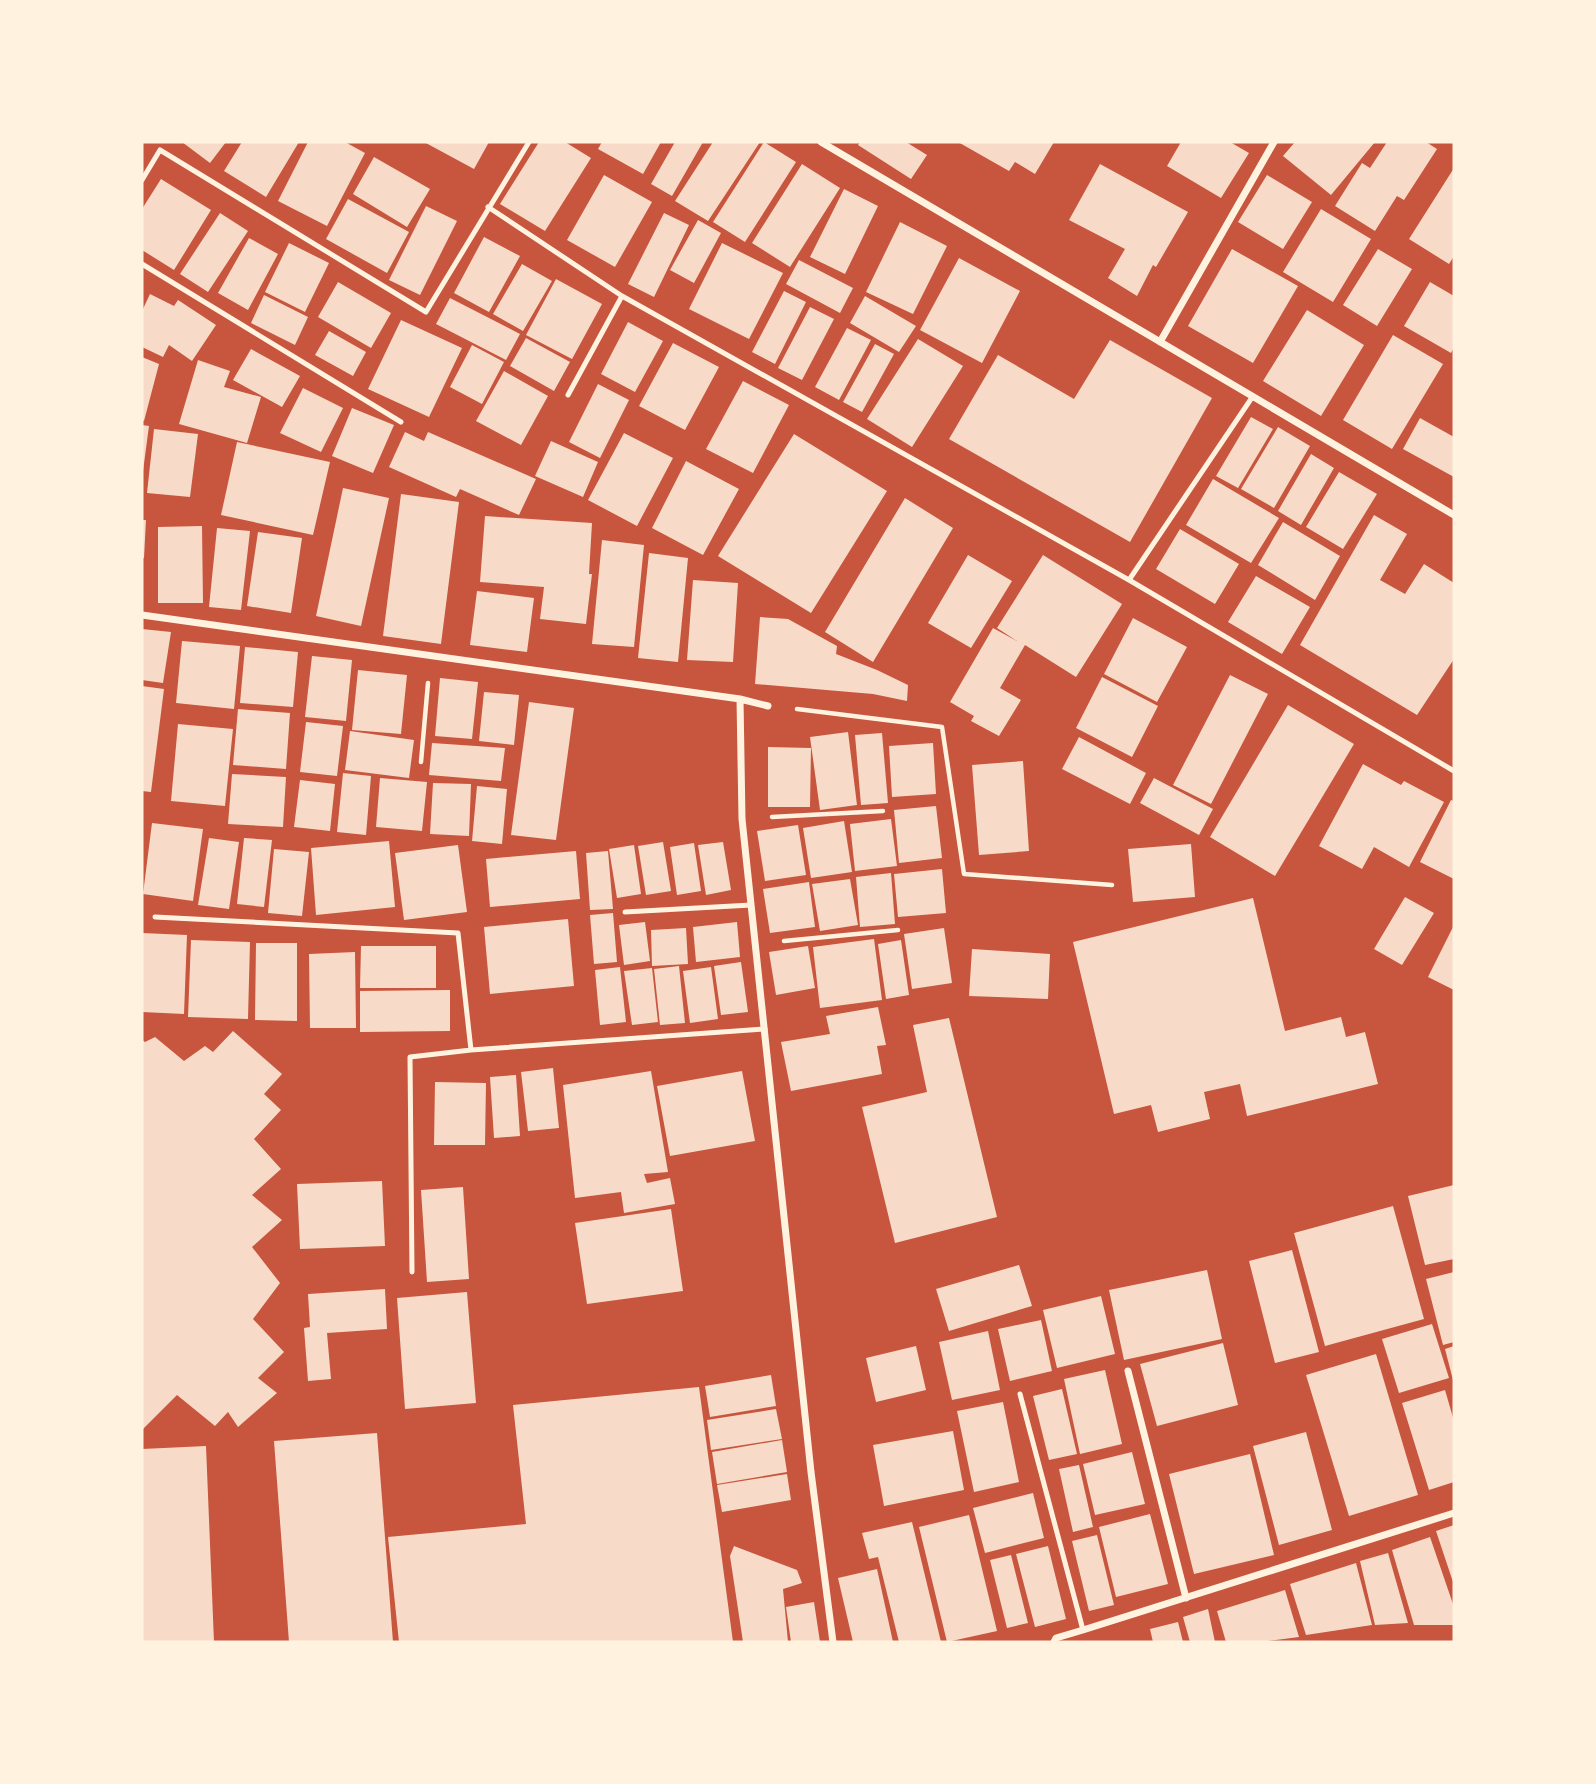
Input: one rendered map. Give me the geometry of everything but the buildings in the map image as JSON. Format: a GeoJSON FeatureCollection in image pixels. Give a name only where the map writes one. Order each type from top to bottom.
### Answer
{"type":"FeatureCollection","features":[{"type":"Feature","properties":{"kind":"street"},"geometry":{"type":"LineString","coordinates":[[821,142],[834,145],[1160,342],[1454,515]]}},
{"type":"Feature","properties":{"kind":"street"},"geometry":{"type":"LineString","coordinates":[[1160,342],[1274,142]]}},
{"type":"Feature","properties":{"kind":"street"},"geometry":{"type":"LineString","coordinates":[[142,615],[740,699],[768,706]]}},
{"type":"Feature","properties":{"kind":"street"},"geometry":{"type":"LineString","coordinates":[[740,699],[742,819],[811,1472],[833,1642]]}},
{"type":"Feature","properties":{"kind":"street"},"geometry":{"type":"LineString","coordinates":[[1128,1371],[1185,1598]]}},
{"type":"Feature","properties":{"kind":"street"},"geometry":{"type":"LineString","coordinates":[[1054,1642],[1083,1630],[1454,1513]]}},
{"type":"Feature","properties":{"kind":"lane"},"geometry":{"type":"LineString","coordinates":[[142,180],[160,150],[426,312],[529,142]]}},
{"type":"Feature","properties":{"kind":"lane"},"geometry":{"type":"LineString","coordinates":[[488,207],[622,296],[1129,580],[1454,771]]}},
{"type":"Feature","properties":{"kind":"lane"},"geometry":{"type":"LineString","coordinates":[[142,264],[401,422]]}},
{"type":"Feature","properties":{"kind":"lane"},"geometry":{"type":"LineString","coordinates":[[568,394],[622,296]]}},
{"type":"Feature","properties":{"kind":"lane"},"geometry":{"type":"LineString","coordinates":[[1129,580],[1253,396]]}},
{"type":"Feature","properties":{"kind":"lane"},"geometry":{"type":"LineString","coordinates":[[625,912],[751,905]]}},
{"type":"Feature","properties":{"kind":"lane"},"geometry":{"type":"LineString","coordinates":[[155,917],[458,933],[471,1050]]}},
{"type":"Feature","properties":{"kind":"lane"},"geometry":{"type":"LineString","coordinates":[[412,1272],[410,1057],[471,1050],[765,1029]]}},
{"type":"Feature","properties":{"kind":"lane"},"geometry":{"type":"LineString","coordinates":[[1020,1394],[1083,1630]]}},
{"type":"Feature","properties":{"kind":"path"},"geometry":{"type":"LineString","coordinates":[[421,762],[428,678]]}},
{"type":"Feature","properties":{"kind":"path"},"geometry":{"type":"LineString","coordinates":[[768,706],[942,727],[964,874],[1112,886]]}},
{"type":"Feature","properties":{"kind":"path"},"geometry":{"type":"LineString","coordinates":[[761,818],[883,811]]}},
{"type":"Feature","properties":{"kind":"path"},"geometry":{"type":"LineString","coordinates":[[778,942],[898,930]]}}]}
